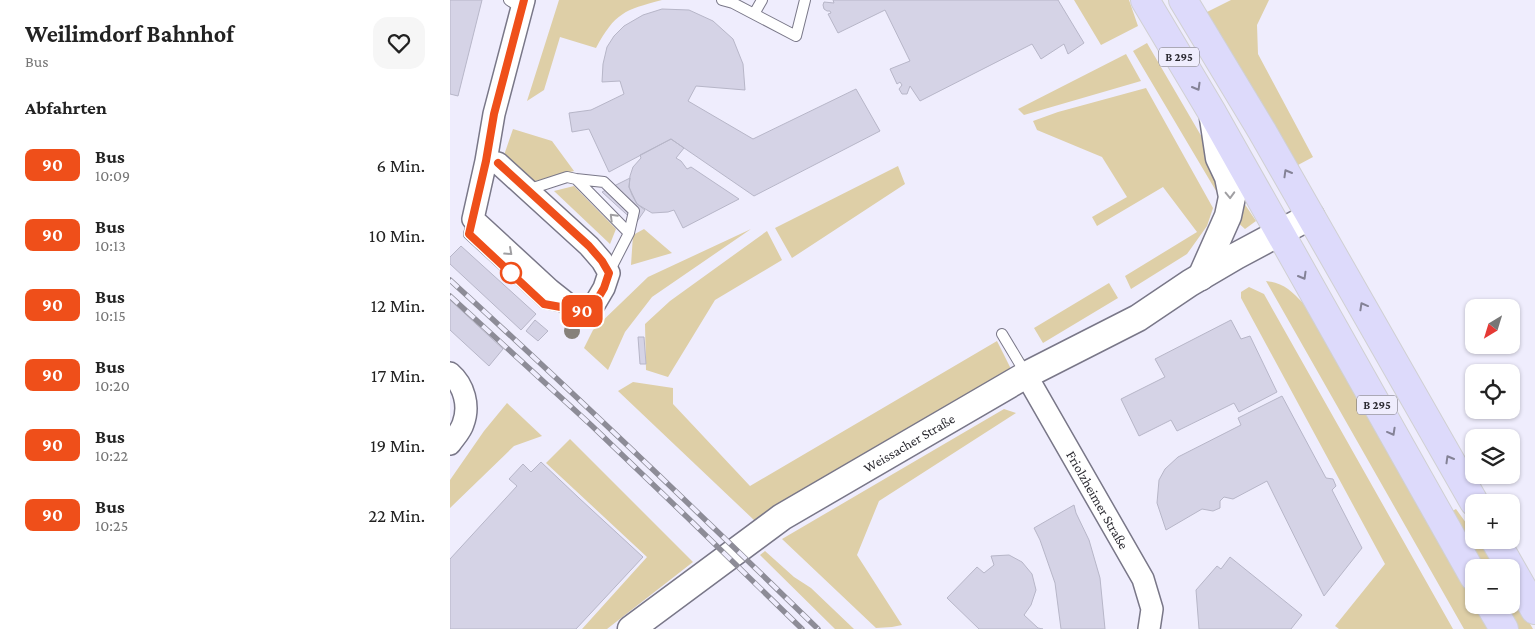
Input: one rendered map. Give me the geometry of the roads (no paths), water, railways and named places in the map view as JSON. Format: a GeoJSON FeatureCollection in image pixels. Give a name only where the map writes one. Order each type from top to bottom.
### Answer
{"type":"FeatureCollection","features":[{"type":"Feature","properties":{"kind":"main road","name":"B 295"},"geometry":{"type":"LineString","coordinates":[[1145,0],[1212,114],[1465,561]]}},
{"type":"Feature","properties":{"kind":"main road","name":"B 295"},"geometry":{"type":"LineString","coordinates":[[1183,0],[1245,101],[1469,494]]}},
{"type":"Feature","properties":{"kind":"main road"},"geometry":{"type":"LineString","coordinates":[[1520,584],[1535,610]]}},
{"type":"Feature","properties":{"kind":"main road"},"geometry":{"type":"LineString","coordinates":[[1495,614],[1504,629]]}},
{"type":"Feature","properties":{"kind":"street"},"geometry":{"type":"LineString","coordinates":[[486,161],[498,163],[589,246],[602,261],[609,273],[604,288],[594,305],[583,311],[574,309],[550,290],[473,219],[518,3]]}},
{"type":"Feature","properties":{"kind":"street"},"geometry":{"type":"LineString","coordinates":[[1201,276],[1228,216],[1232,197],[1228,177],[1219,158],[1212,114]]}},
{"type":"Feature","properties":{"kind":"street","name":"Weissacher Straße"},"geometry":{"type":"LineString","coordinates":[[631,629],[782,517],[1026,375],[1138,318],[1201,276],[1311,216]]}},
{"type":"Feature","properties":{"kind":"street"},"geometry":{"type":"LineString","coordinates":[[450,373],[456,378],[464,394],[467,406],[463,425],[450,444]]}},
{"type":"Feature","properties":{"kind":"street","name":"Friolzheimer Straße"},"geometry":{"type":"LineString","coordinates":[[1026,375],[1144,579],[1152,609],[1149,629]]}},
{"type":"Feature","properties":{"kind":"lane"},"geometry":{"type":"LineString","coordinates":[[722,0],[732,3],[796,36],[805,0]]}},
{"type":"Feature","properties":{"kind":"lane"},"geometry":{"type":"LineString","coordinates":[[754,14],[762,0]]}},
{"type":"Feature","properties":{"kind":"lane"},"geometry":{"type":"LineString","coordinates":[[527,190],[567,177],[604,182],[634,211],[628,233],[609,273]]}},
{"type":"Feature","properties":{"kind":"lane"},"geometry":{"type":"LineString","coordinates":[[576,179],[628,233]]}},
{"type":"Feature","properties":{"kind":"lane"},"geometry":{"type":"LineString","coordinates":[[1002,334],[1026,375]]}},
{"type":"Feature","properties":{"kind":"railway"},"geometry":{"type":"LineString","coordinates":[[450,280],[635,453],[818,629]]}},
{"type":"Feature","properties":{"kind":"railway"},"geometry":{"type":"LineString","coordinates":[[450,296],[591,425],[802,629]]}}]}
